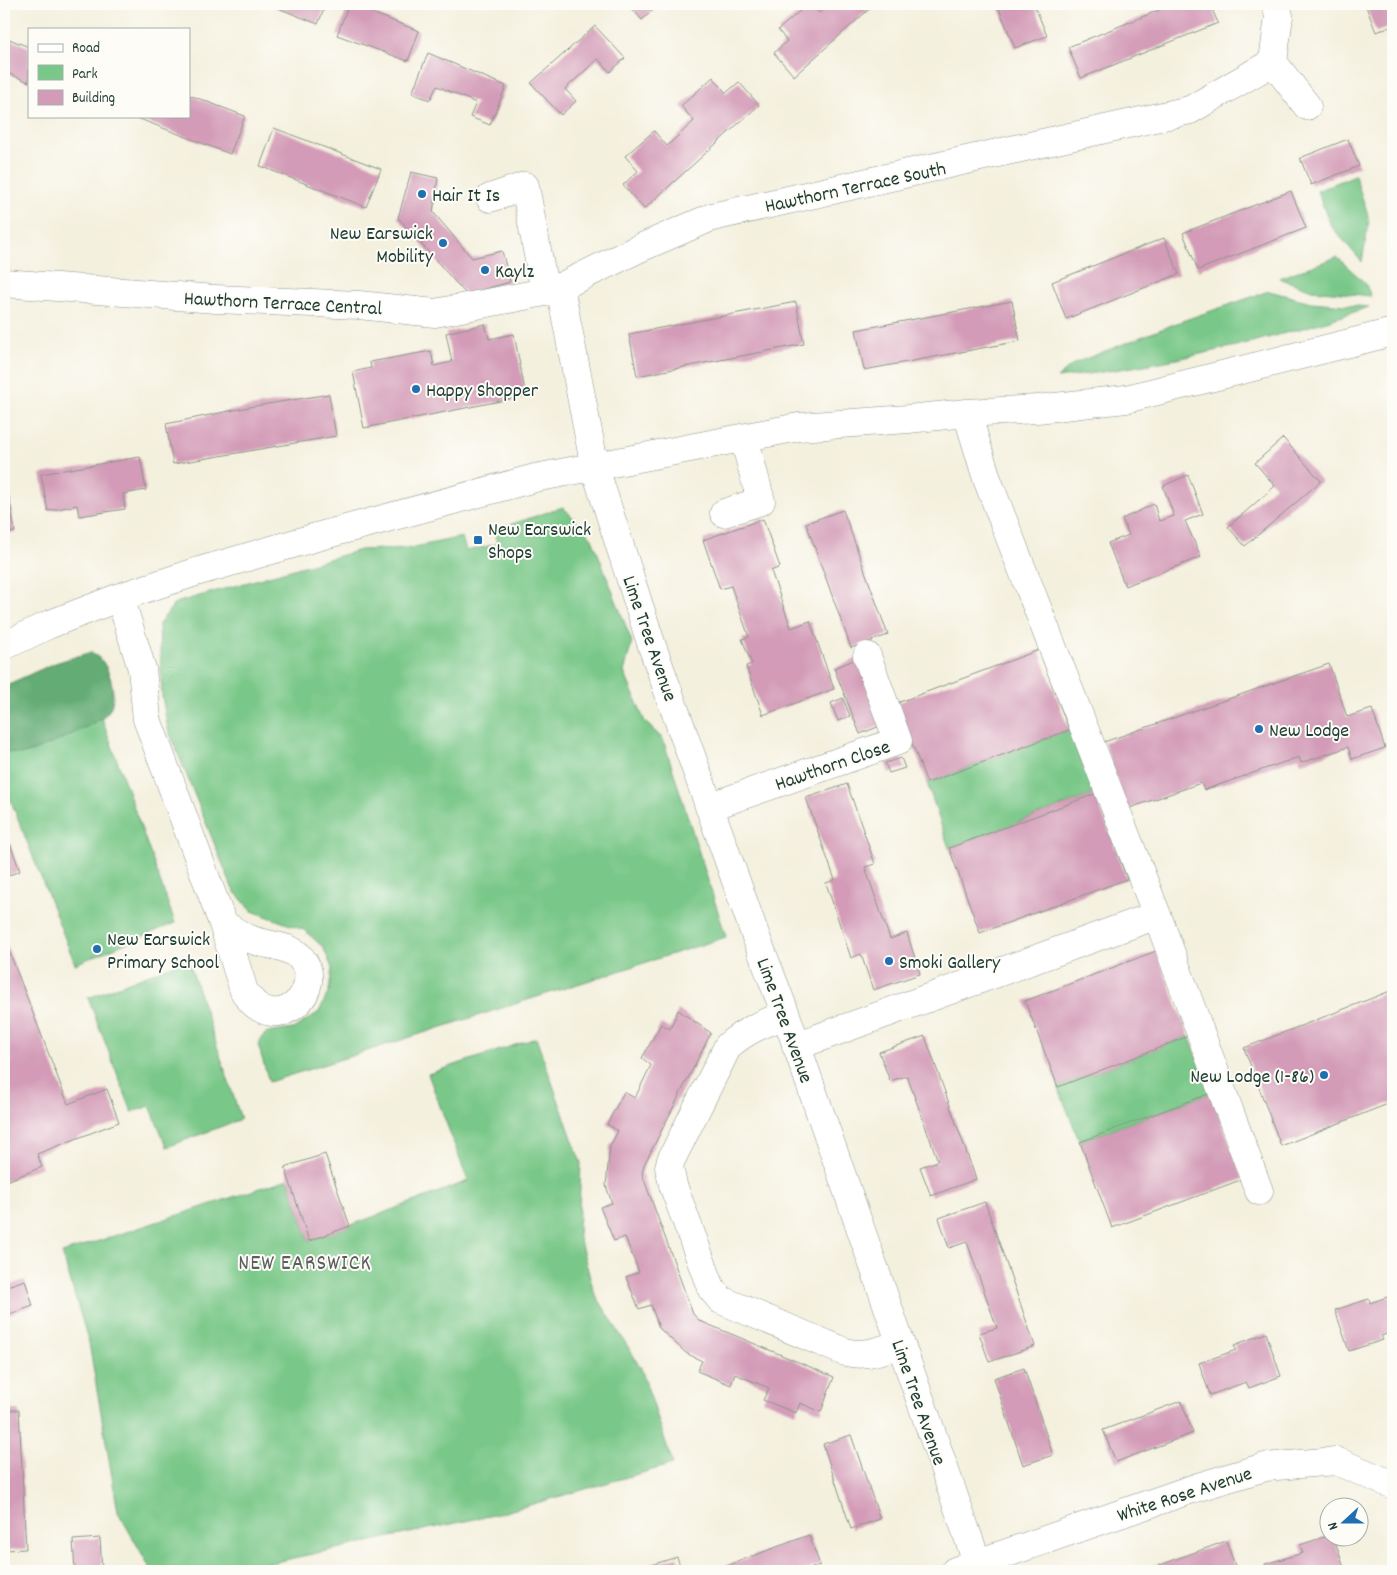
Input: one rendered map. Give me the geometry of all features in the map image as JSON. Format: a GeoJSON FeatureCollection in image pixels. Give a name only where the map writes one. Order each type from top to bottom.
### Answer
{"type":"FeatureCollection","features":[{"type":"Feature","properties":{"kind":"street"},"geometry":{"type":"LineString","coordinates":[[1276,4],[1278,16],[1273,62],[1307,106]]}},
{"type":"Feature","properties":{"kind":"street","name":"Hawthorn Terrace South"},"geometry":{"type":"LineString","coordinates":[[552,290],[640,248],[712,217],[1190,110],[1273,62]]}},
{"type":"Feature","properties":{"kind":"street"},"geometry":{"type":"LineString","coordinates":[[490,198],[525,186],[595,468]]}},
{"type":"Feature","properties":{"kind":"street","name":"Hawthorn Terrace Central"},"geometry":{"type":"LineString","coordinates":[[4,283],[216,299],[358,305],[435,313],[552,290]]}},
{"type":"Feature","properties":{"kind":"street"},"geometry":{"type":"LineString","coordinates":[[4,646],[48,625],[120,597],[196,572],[320,536],[535,478],[799,428],[967,413],[1037,409],[1126,399],[1393,332]]}},
{"type":"Feature","properties":{"kind":"street"},"geometry":{"type":"LineString","coordinates":[[967,413],[987,479],[1157,915],[1259,1190]]}},
{"type":"Feature","properties":{"kind":"street"},"geometry":{"type":"LineString","coordinates":[[724,514],[761,501],[744,438]]}},
{"type":"Feature","properties":{"kind":"street","name":"Lime Tree Avenue"},"geometry":{"type":"LineString","coordinates":[[595,468],[652,646],[786,1015],[900,1344],[971,1569]]}},
{"type":"Feature","properties":{"kind":"street"},"geometry":{"type":"LineString","coordinates":[[120,597],[142,669],[147,719],[223,924]]}},
{"type":"Feature","properties":{"kind":"street","name":"Hawthorn Close"},"geometry":{"type":"LineString","coordinates":[[709,807],[898,741],[867,656]]}},
{"type":"Feature","properties":{"kind":"street"},"geometry":{"type":"LineString","coordinates":[[796,1046],[1157,915]]}},
{"type":"Feature","properties":{"kind":"street"},"geometry":{"type":"LineString","coordinates":[[786,1015],[740,1035],[728,1046],[671,1160],[669,1167],[673,1185],[710,1288],[721,1300],[845,1352],[857,1355],[871,1353],[900,1344]]}},
{"type":"Feature","properties":{"kind":"street","name":"White Rose Avenue"},"geometry":{"type":"LineString","coordinates":[[971,1569],[1198,1487],[1266,1466],[1336,1461],[1393,1485]]}},
{"type":"Feature","properties":{"kind":"green space"},"geometry":{"type":"Polygon","coordinates":[[[1355,175],[1369,219],[1362,262],[1331,226],[1317,191],[1355,175]]]}},
{"type":"Feature","properties":{"kind":"green space"},"geometry":{"type":"Polygon","coordinates":[[[1337,257],[1365,283],[1371,296],[1312,290],[1279,278],[1337,257]]]}},
{"type":"Feature","properties":{"kind":"green space"},"geometry":{"type":"Polygon","coordinates":[[[1269,291],[1311,302],[1369,307],[1293,331],[1215,351],[1097,373],[1057,378],[1075,363],[1182,321],[1269,291]]]}},
{"type":"Feature","properties":{"kind":"green space"},"geometry":{"type":"Polygon","coordinates":[[[563,507],[592,538],[632,642],[624,672],[645,722],[663,739],[726,937],[269,1082],[258,1044],[266,1033],[293,1029],[319,1012],[329,991],[332,968],[323,947],[304,930],[252,911],[233,890],[168,729],[162,696],[159,624],[175,603],[360,550],[410,548],[462,537],[466,551],[497,544],[494,530],[563,507]]]}},
{"type":"Feature","properties":{"kind":"green space"},"geometry":{"type":"Polygon","coordinates":[[[91,652],[103,662],[111,680],[113,700],[108,712],[82,729],[41,748],[23,754],[4,751],[4,686],[55,663],[91,652]]]}},
{"type":"Feature","properties":{"kind":"green space"},"geometry":{"type":"Polygon","coordinates":[[[97,704],[175,923],[75,964],[4,783],[4,742],[97,704]]]}},
{"type":"Feature","properties":{"kind":"green space"},"geometry":{"type":"Polygon","coordinates":[[[1069,730],[1095,794],[949,848],[927,783],[1069,730]]]}},
{"type":"Feature","properties":{"kind":"green space"},"geometry":{"type":"Polygon","coordinates":[[[188,959],[241,1119],[167,1147],[150,1106],[132,1112],[88,998],[188,959]]]}},
{"type":"Feature","properties":{"kind":"green space"},"geometry":{"type":"Polygon","coordinates":[[[1189,1036],[1211,1093],[1080,1142],[1058,1087],[1189,1036]]]}},
{"type":"Feature","properties":{"kind":"green space"},"geometry":{"type":"Polygon","coordinates":[[[536,1038],[581,1163],[578,1234],[594,1292],[641,1368],[673,1464],[498,1514],[233,1571],[152,1571],[118,1512],[89,1343],[62,1253],[288,1179],[309,1241],[468,1181],[428,1074],[536,1038]]]}},
{"type":"Feature","properties":{"kind":"building"},"geometry":{"type":"Polygon","coordinates":[[[268,4],[326,4],[318,24],[268,4]]]}},
{"type":"Feature","properties":{"kind":"building"},"geometry":{"type":"Polygon","coordinates":[[[349,4],[419,31],[408,61],[337,35],[349,4]]]}},
{"type":"Feature","properties":{"kind":"building"},"geometry":{"type":"Polygon","coordinates":[[[628,4],[660,4],[642,20],[628,4]]]}},
{"type":"Feature","properties":{"kind":"building"},"geometry":{"type":"Polygon","coordinates":[[[808,4],[819,13],[830,4],[875,4],[794,76],[774,53],[787,41],[778,30],[808,4]]]}},
{"type":"Feature","properties":{"kind":"building"},"geometry":{"type":"Polygon","coordinates":[[[997,4],[1034,4],[1047,36],[1015,48],[997,4]]]}},
{"type":"Feature","properties":{"kind":"building"},"geometry":{"type":"Polygon","coordinates":[[[1174,4],[1210,4],[1218,23],[1081,78],[1068,47],[1174,4]]]}},
{"type":"Feature","properties":{"kind":"building"},"geometry":{"type":"Polygon","coordinates":[[[1365,4],[1393,4],[1393,26],[1376,32],[1365,4]]]}},
{"type":"Feature","properties":{"kind":"building"},"geometry":{"type":"Polygon","coordinates":[[[595,26],[625,58],[610,72],[598,59],[565,89],[576,101],[561,115],[531,83],[595,26]]]}},
{"type":"Feature","properties":{"kind":"building"},"geometry":{"type":"Polygon","coordinates":[[[4,37],[28,47],[28,82],[4,72],[4,37]]]}},
{"type":"Feature","properties":{"kind":"building"},"geometry":{"type":"Polygon","coordinates":[[[428,53],[506,86],[490,125],[470,117],[476,103],[437,86],[430,100],[412,93],[428,53]]]}},
{"type":"Feature","properties":{"kind":"building"},"geometry":{"type":"Polygon","coordinates":[[[713,77],[726,93],[739,82],[759,105],[644,209],[623,185],[638,171],[625,156],[654,131],[667,146],[694,121],[681,106],[713,77]]]}},
{"type":"Feature","properties":{"kind":"building"},"geometry":{"type":"Polygon","coordinates":[[[190,95],[245,116],[230,154],[137,118],[190,118],[190,95]]]}},
{"type":"Feature","properties":{"kind":"building"},"geometry":{"type":"Polygon","coordinates":[[[274,128],[381,169],[366,207],[260,166],[274,128]]]}},
{"type":"Feature","properties":{"kind":"building"},"geometry":{"type":"Polygon","coordinates":[[[1348,139],[1359,166],[1311,185],[1300,158],[1348,139]]]}},
{"type":"Feature","properties":{"kind":"building"},"geometry":{"type":"Polygon","coordinates":[[[411,172],[438,178],[433,212],[472,258],[502,251],[510,282],[466,294],[398,218],[411,172]]]}},
{"type":"Feature","properties":{"kind":"building"},"geometry":{"type":"Polygon","coordinates":[[[1291,191],[1306,228],[1198,270],[1183,233],[1291,191]]]}},
{"type":"Feature","properties":{"kind":"building"},"geometry":{"type":"Polygon","coordinates":[[[1164,238],[1179,274],[1066,319],[1052,282],[1164,238]]]}},
{"type":"Feature","properties":{"kind":"building"},"geometry":{"type":"Polygon","coordinates":[[[1012,301],[1020,341],[864,370],[856,330],[1012,301]]]}},
{"type":"Feature","properties":{"kind":"building"},"geometry":{"type":"Polygon","coordinates":[[[796,302],[804,344],[637,376],[629,334],[796,302]]]}},
{"type":"Feature","properties":{"kind":"building"},"geometry":{"type":"Polygon","coordinates":[[[485,324],[489,339],[514,334],[526,396],[364,428],[353,372],[371,368],[370,362],[431,351],[434,366],[452,362],[446,333],[485,324]]]}},
{"type":"Feature","properties":{"kind":"building"},"geometry":{"type":"Polygon","coordinates":[[[329,394],[336,436],[173,464],[166,424],[249,407],[329,394]]]}},
{"type":"Feature","properties":{"kind":"building"},"geometry":{"type":"Polygon","coordinates":[[[1283,438],[1321,481],[1245,546],[1228,527],[1275,486],[1255,463],[1283,438]]]}},
{"type":"Feature","properties":{"kind":"building"},"geometry":{"type":"Polygon","coordinates":[[[140,457],[146,490],[123,494],[125,509],[79,516],[77,505],[48,511],[41,474],[140,457]]]}},
{"type":"Feature","properties":{"kind":"building"},"geometry":{"type":"Polygon","coordinates":[[[1188,475],[1203,514],[1185,521],[1201,557],[1125,586],[1108,543],[1129,535],[1122,519],[1154,504],[1159,521],[1174,516],[1163,486],[1188,475]]]}},
{"type":"Feature","properties":{"kind":"building"},"geometry":{"type":"Polygon","coordinates":[[[9,496],[15,532],[4,534],[4,497],[9,496]]]}},
{"type":"Feature","properties":{"kind":"building"},"geometry":{"type":"Polygon","coordinates":[[[843,510],[888,635],[851,648],[806,523],[843,510]]]}},
{"type":"Feature","properties":{"kind":"building"},"geometry":{"type":"Polygon","coordinates":[[[763,519],[780,567],[771,571],[791,628],[810,621],[834,689],[763,715],[746,666],[752,664],[742,639],[749,637],[731,586],[720,589],[703,540],[763,519]]]}},
{"type":"Feature","properties":{"kind":"building"},"geometry":{"type":"Polygon","coordinates":[[[1039,650],[1069,730],[927,783],[897,703],[1039,650]]]}},
{"type":"Feature","properties":{"kind":"building"},"geometry":{"type":"Polygon","coordinates":[[[859,658],[885,724],[860,734],[834,668],[859,658]]]}},
{"type":"Feature","properties":{"kind":"building","name":"New Lodge"},"geometry":{"type":"Polygon","coordinates":[[[1329,664],[1347,717],[1372,709],[1385,748],[1352,759],[1348,747],[1301,763],[1299,757],[1204,790],[1201,783],[1127,809],[1104,742],[1329,664]]]}},
{"type":"Feature","properties":{"kind":"building"},"geometry":{"type":"Polygon","coordinates":[[[843,698],[850,716],[838,721],[831,703],[843,698]]]}},
{"type":"Feature","properties":{"kind":"building"},"geometry":{"type":"Polygon","coordinates":[[[901,758],[905,768],[889,773],[885,763],[901,758]]]}},
{"type":"Feature","properties":{"kind":"building"},"geometry":{"type":"Polygon","coordinates":[[[847,784],[875,864],[865,867],[890,939],[907,933],[920,974],[873,990],[861,954],[851,958],[826,883],[835,880],[806,798],[847,784]]]}},
{"type":"Feature","properties":{"kind":"building"},"geometry":{"type":"Polygon","coordinates":[[[1095,794],[1127,879],[980,933],[949,848],[1095,794]]]}},
{"type":"Feature","properties":{"kind":"building"},"geometry":{"type":"Polygon","coordinates":[[[9,841],[20,871],[4,877],[4,843],[9,841]]]}},
{"type":"Feature","properties":{"kind":"building"},"geometry":{"type":"Polygon","coordinates":[[[4,938],[68,1104],[107,1089],[119,1122],[37,1154],[42,1167],[4,1182],[4,938]]]}},
{"type":"Feature","properties":{"kind":"building"},"geometry":{"type":"Polygon","coordinates":[[[1156,951],[1189,1036],[1058,1087],[1025,1001],[1156,951]]]}},
{"type":"Feature","properties":{"kind":"building","name":"New Lodge (1-86)"},"geometry":{"type":"Polygon","coordinates":[[[1393,990],[1393,1102],[1281,1146],[1244,1048],[1393,990]]]}},
{"type":"Feature","properties":{"kind":"building"},"geometry":{"type":"Polygon","coordinates":[[[678,1010],[711,1033],[644,1165],[642,1174],[693,1314],[700,1321],[834,1377],[821,1412],[800,1403],[796,1413],[763,1400],[769,1388],[735,1374],[731,1385],[697,1371],[702,1361],[686,1353],[659,1328],[651,1305],[639,1309],[626,1277],[639,1272],[625,1237],[614,1241],[600,1207],[612,1203],[606,1186],[610,1146],[618,1131],[607,1124],[624,1092],[635,1098],[651,1065],[642,1058],[661,1024],[670,1029],[678,1010]]]}},
{"type":"Feature","properties":{"kind":"building"},"geometry":{"type":"Polygon","coordinates":[[[925,1036],[976,1179],[931,1196],[920,1167],[938,1161],[907,1076],[890,1081],[879,1052],[925,1036]]]}},
{"type":"Feature","properties":{"kind":"building"},"geometry":{"type":"Polygon","coordinates":[[[1211,1093],[1243,1179],[1112,1228],[1080,1142],[1211,1093]]]}},
{"type":"Feature","properties":{"kind":"building"},"geometry":{"type":"Polygon","coordinates":[[[325,1154],[350,1226],[309,1241],[285,1167],[325,1154]]]}},
{"type":"Feature","properties":{"kind":"building"},"geometry":{"type":"Polygon","coordinates":[[[985,1202],[1035,1346],[989,1362],[979,1333],[997,1328],[967,1242],[949,1248],[939,1218],[985,1202]]]}},
{"type":"Feature","properties":{"kind":"building"},"geometry":{"type":"Polygon","coordinates":[[[25,1280],[33,1306],[4,1316],[4,1287],[25,1280]]]}},
{"type":"Feature","properties":{"kind":"building"},"geometry":{"type":"Polygon","coordinates":[[[1393,1295],[1393,1332],[1381,1336],[1383,1340],[1349,1351],[1335,1310],[1369,1299],[1370,1303],[1393,1295]]]}},
{"type":"Feature","properties":{"kind":"building"},"geometry":{"type":"Polygon","coordinates":[[[1266,1333],[1281,1376],[1249,1388],[1246,1382],[1210,1395],[1199,1363],[1236,1350],[1234,1345],[1266,1333]]]}},
{"type":"Feature","properties":{"kind":"building"},"geometry":{"type":"Polygon","coordinates":[[[1024,1368],[1053,1455],[1023,1465],[994,1378],[1024,1368]]]}},
{"type":"Feature","properties":{"kind":"building"},"geometry":{"type":"Polygon","coordinates":[[[1181,1401],[1193,1433],[1116,1462],[1103,1430],[1181,1401]]]}},
{"type":"Feature","properties":{"kind":"building"},"geometry":{"type":"Polygon","coordinates":[[[4,1410],[19,1410],[26,1549],[4,1550],[4,1410]]]}},
{"type":"Feature","properties":{"kind":"building"},"geometry":{"type":"Polygon","coordinates":[[[851,1435],[880,1519],[851,1529],[823,1444],[851,1435]]]}},
{"type":"Feature","properties":{"kind":"building"},"geometry":{"type":"Polygon","coordinates":[[[809,1535],[820,1565],[804,1571],[727,1571],[726,1566],[809,1535]]]}},
{"type":"Feature","properties":{"kind":"building"},"geometry":{"type":"Polygon","coordinates":[[[100,1538],[102,1571],[75,1571],[73,1540],[100,1538]]]}},
{"type":"Feature","properties":{"kind":"building"},"geometry":{"type":"Polygon","coordinates":[[[1320,1538],[1320,1548],[1337,1548],[1345,1571],[1267,1571],[1265,1564],[1303,1553],[1300,1545],[1320,1538]]]}},
{"type":"Feature","properties":{"kind":"building"},"geometry":{"type":"Polygon","coordinates":[[[1226,1541],[1237,1571],[1150,1571],[1149,1569],[1226,1541]]]}},
{"type":"Feature","properties":{"kind":"building"},"geometry":{"type":"Polygon","coordinates":[[[677,1557],[682,1571],[632,1571],[677,1557]]]}},
{"type":"Feature","properties":{"kind":"place","name":"Hair It Is"},"geometry":{"type":"Point","coordinates":[422,194]}},
{"type":"Feature","properties":{"kind":"place","name":"New Earswick Mobility"},"geometry":{"type":"Point","coordinates":[443,243]}},
{"type":"Feature","properties":{"kind":"place","name":"Kaylz"},"geometry":{"type":"Point","coordinates":[485,270]}},
{"type":"Feature","properties":{"kind":"place","name":"Happy Shopper"},"geometry":{"type":"Point","coordinates":[416,389]}},
{"type":"Feature","properties":{"kind":"place","name":"New Earswick Shops"},"geometry":{"type":"Point","coordinates":[478,540]}},
{"type":"Feature","properties":{"kind":"place","name":"New Lodge"},"geometry":{"type":"Point","coordinates":[1259,729]}},
{"type":"Feature","properties":{"kind":"place","name":"New Earswick Primary School"},"geometry":{"type":"Point","coordinates":[97,949]}},
{"type":"Feature","properties":{"kind":"place","name":"Smoki Gallery"},"geometry":{"type":"Point","coordinates":[889,961]}},
{"type":"Feature","properties":{"kind":"place","name":"New Lodge (1-86)"},"geometry":{"type":"Point","coordinates":[1324,1075]}},
{"type":"Feature","properties":{"kind":"district","name":"NEW EARSWICK"},"geometry":{"type":"Point","coordinates":[305,1261]}}]}
